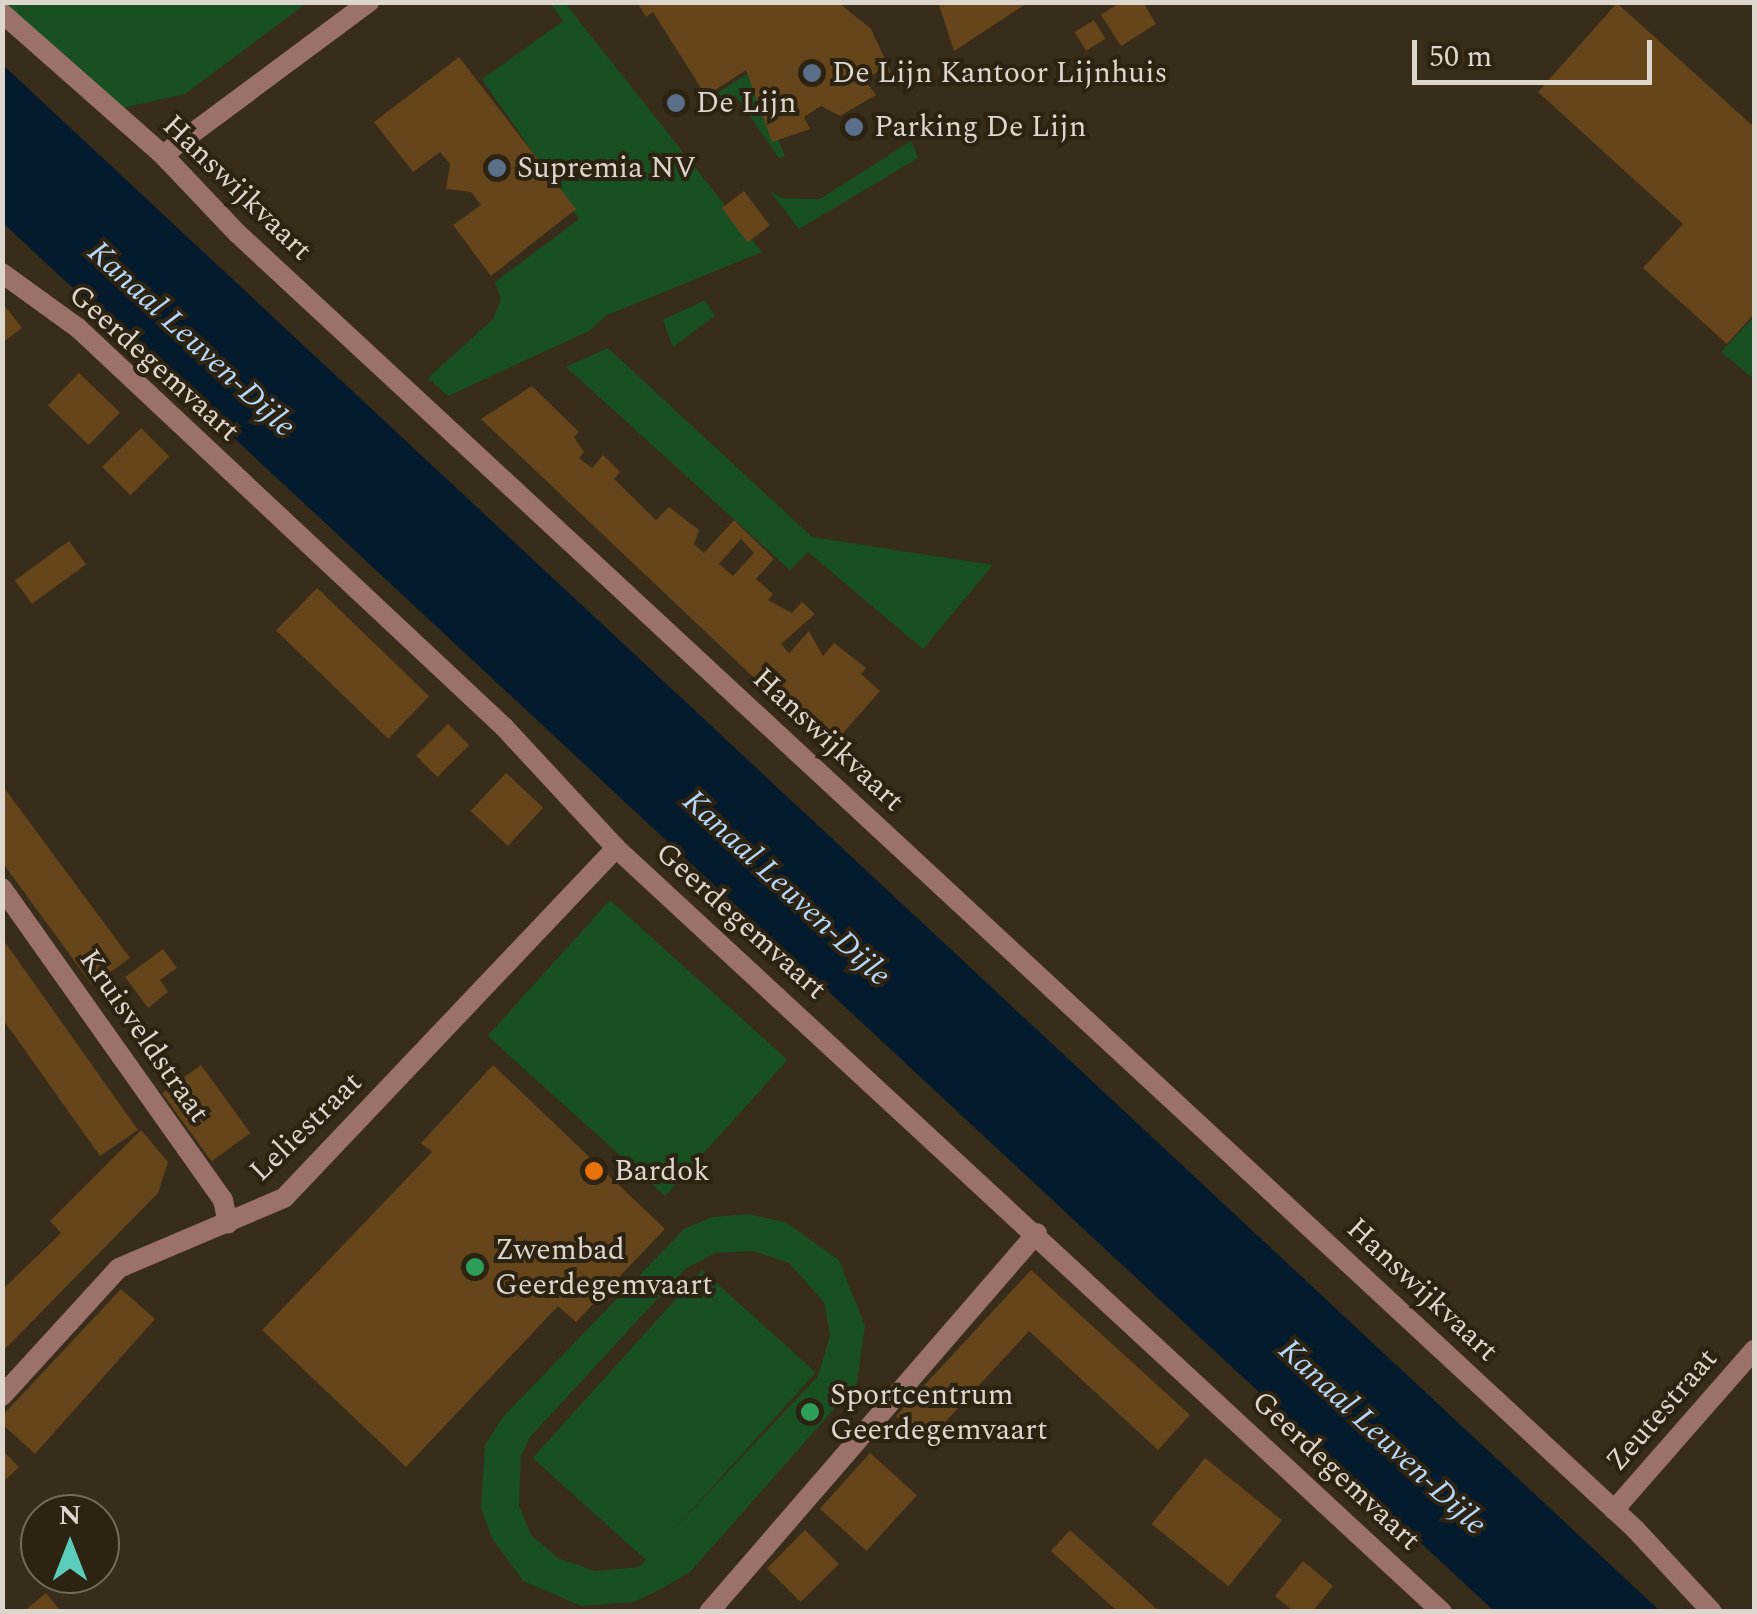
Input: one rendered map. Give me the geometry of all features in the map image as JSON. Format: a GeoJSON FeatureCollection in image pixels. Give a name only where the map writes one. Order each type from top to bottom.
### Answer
{"type":"FeatureCollection","features":[{"type":"Feature","properties":{"kind":"street"},"geometry":{"type":"LineString","coordinates":[[163,155],[369,2]]}},
{"type":"Feature","properties":{"kind":"street","name":"Hanswijkvaart"},"geometry":{"type":"LineString","coordinates":[[2,13],[163,155],[237,233],[1614,1510],[1712,1612]]}},
{"type":"Feature","properties":{"kind":"street","name":"Geerdegemvaart"},"geometry":{"type":"LineString","coordinates":[[2,273],[78,328],[504,727],[616,848],[1442,1612]]}},
{"type":"Feature","properties":{"kind":"street","name":"Leliestraat"},"geometry":{"type":"LineString","coordinates":[[2,1396],[119,1268],[284,1198],[616,848]]}},
{"type":"Feature","properties":{"kind":"street","name":"Kruisveldstraat"},"geometry":{"type":"LineString","coordinates":[[2,888],[223,1200],[228,1223]]}},
{"type":"Feature","properties":{"kind":"street"},"geometry":{"type":"LineString","coordinates":[[709,1612],[1036,1233]]}},
{"type":"Feature","properties":{"kind":"street","name":"Zeutestraat"},"geometry":{"type":"LineString","coordinates":[[1614,1510],[1754,1350]]}},
{"type":"Feature","properties":{"kind":"green space"},"geometry":{"type":"Polygon","coordinates":[[[2,3],[307,3],[185,94],[122,108],[2,3]]]}},
{"type":"Feature","properties":{"kind":"green space"},"geometry":{"type":"Polygon","coordinates":[[[550,3],[565,3],[762,252],[607,315],[589,331],[448,396],[428,378],[493,319],[501,299],[495,282],[579,219],[482,79],[563,21],[550,3]]]}},
{"type":"Feature","properties":{"kind":"green space"},"geometry":{"type":"Polygon","coordinates":[[[750,72],[785,156],[779,158],[735,95],[713,107],[708,99],[750,72]]]}},
{"type":"Feature","properties":{"kind":"green space"},"geometry":{"type":"Polygon","coordinates":[[[911,141],[918,158],[799,229],[770,191],[782,198],[820,199],[911,141]]]}},
{"type":"Feature","properties":{"kind":"green space"},"geometry":{"type":"Polygon","coordinates":[[[705,300],[715,316],[673,347],[663,320],[705,300]]]}},
{"type":"Feature","properties":{"kind":"green space"},"geometry":{"type":"Polygon","coordinates":[[[1754,317],[1754,379],[1721,352],[1754,317]]]}},
{"type":"Feature","properties":{"kind":"green space"},"geometry":{"type":"Polygon","coordinates":[[[608,348],[812,537],[993,565],[923,649],[808,552],[790,570],[566,367],[608,348]]]}},
{"type":"Feature","properties":{"kind":"green space"},"geometry":{"type":"Polygon","coordinates":[[[610,900],[788,1060],[665,1196],[488,1036],[610,900]]]}},
{"type":"Feature","properties":{"kind":"green space","name":"Sportcentrum Geerdegemvaart"},"geometry":{"type":"Polygon","coordinates":[[[748,1214],[785,1222],[839,1260],[865,1326],[857,1383],[691,1571],[634,1602],[581,1606],[523,1581],[492,1538],[481,1508],[485,1445],[502,1418],[684,1229],[712,1217],[748,1214]],[[753,1251],[715,1253],[685,1269],[530,1437],[521,1456],[519,1505],[531,1535],[558,1558],[595,1571],[639,1567],[818,1376],[830,1335],[824,1302],[789,1263],[753,1251]]]}},
{"type":"Feature","properties":{"kind":"green space"},"geometry":{"type":"Polygon","coordinates":[[[702,1270],[816,1372],[646,1560],[533,1458],[702,1270]]]}},
{"type":"Feature","properties":{"kind":"water","name":"Kanaal Leuven-Dijle"},"geometry":{"type":"Polygon","coordinates":[[[2,65],[1660,1611],[1494,1611],[3,223],[2,65]]]}},
{"type":"Feature","properties":{"kind":"building","name":"De Lijn Kantoor Lijnhuis"},"geometry":{"type":"Polygon","coordinates":[[[637,2],[838,2],[871,29],[893,76],[883,68],[865,80],[876,95],[840,116],[821,106],[804,117],[810,129],[772,142],[746,70],[706,96],[653,12],[646,17],[637,2]]]}},
{"type":"Feature","properties":{"kind":"building"},"geometry":{"type":"Polygon","coordinates":[[[938,2],[1029,2],[954,51],[938,2]]]}},
{"type":"Feature","properties":{"kind":"building"},"geometry":{"type":"Polygon","coordinates":[[[1121,2],[1143,2],[1156,24],[1121,46],[1101,15],[1121,2]]]}},
{"type":"Feature","properties":{"kind":"building"},"geometry":{"type":"Polygon","coordinates":[[[1617,3],[1754,127],[1754,314],[1727,344],[1643,268],[1683,224],[1538,92],[1617,3]]]}},
{"type":"Feature","properties":{"kind":"building"},"geometry":{"type":"Polygon","coordinates":[[[1094,20],[1106,39],[1086,51],[1074,32],[1094,20]]]}},
{"type":"Feature","properties":{"kind":"building","name":"Supremia NV"},"geometry":{"type":"Polygon","coordinates":[[[459,57],[576,209],[491,276],[453,225],[481,205],[471,192],[446,189],[450,164],[440,152],[413,172],[374,122],[459,57]]]}},
{"type":"Feature","properties":{"kind":"building"},"geometry":{"type":"Polygon","coordinates":[[[744,191],[770,225],[748,242],[722,208],[744,191]]]}},
{"type":"Feature","properties":{"kind":"building"},"geometry":{"type":"Polygon","coordinates":[[[2,302],[22,328],[2,343],[2,302]]]}},
{"type":"Feature","properties":{"kind":"building"},"geometry":{"type":"Polygon","coordinates":[[[79,373],[120,413],[89,445],[48,405],[79,373]]]}},
{"type":"Feature","properties":{"kind":"building"},"geometry":{"type":"Polygon","coordinates":[[[532,386],[579,432],[574,437],[584,452],[579,458],[592,468],[603,455],[620,472],[614,479],[656,520],[669,507],[699,530],[694,544],[704,553],[734,520],[774,559],[756,579],[773,594],[768,600],[792,613],[802,602],[815,614],[781,644],[789,653],[809,631],[823,656],[834,643],[866,668],[861,674],[880,691],[829,749],[481,419],[532,386]],[[741,539],[719,564],[733,576],[754,553],[741,539]]]}},
{"type":"Feature","properties":{"kind":"building"},"geometry":{"type":"Polygon","coordinates":[[[141,428],[169,456],[130,495],[102,467],[141,428]]]}},
{"type":"Feature","properties":{"kind":"building"},"geometry":{"type":"Polygon","coordinates":[[[69,541],[86,564],[32,604],[15,580],[69,541]]]}},
{"type":"Feature","properties":{"kind":"building"},"geometry":{"type":"Polygon","coordinates":[[[317,588],[429,696],[388,739],[276,630],[317,588]]]}},
{"type":"Feature","properties":{"kind":"building"},"geometry":{"type":"Polygon","coordinates":[[[448,724],[469,745],[437,777],[416,756],[448,724]]]}},
{"type":"Feature","properties":{"kind":"building"},"geometry":{"type":"Polygon","coordinates":[[[506,773],[543,808],[508,846],[471,811],[506,773]]]}},
{"type":"Feature","properties":{"kind":"building"},"geometry":{"type":"Polygon","coordinates":[[[2,785],[130,958],[92,985],[2,862],[2,785]]]}},
{"type":"Feature","properties":{"kind":"building"},"geometry":{"type":"Polygon","coordinates":[[[2,938],[138,1130],[100,1156],[2,1018],[2,938]]]}},
{"type":"Feature","properties":{"kind":"building"},"geometry":{"type":"Polygon","coordinates":[[[163,949],[177,968],[160,980],[168,992],[148,1008],[125,977],[163,949]]]}},
{"type":"Feature","properties":{"kind":"building"},"geometry":{"type":"Polygon","coordinates":[[[201,1065],[250,1133],[212,1161],[162,1093],[201,1065]]]}},
{"type":"Feature","properties":{"kind":"building","name":"Zwembad Geerdegemvaart"},"geometry":{"type":"Polygon","coordinates":[[[493,1065],[665,1229],[576,1322],[558,1306],[406,1467],[262,1330],[432,1152],[421,1143],[493,1065]]]}},
{"type":"Feature","properties":{"kind":"building"},"geometry":{"type":"Polygon","coordinates":[[[141,1130],[168,1162],[158,1193],[2,1352],[2,1290],[61,1233],[50,1221],[141,1130]]]}},
{"type":"Feature","properties":{"kind":"building"},"geometry":{"type":"Polygon","coordinates":[[[1031,1270],[1190,1415],[1158,1450],[1029,1331],[926,1443],[896,1416],[1031,1270]]]}},
{"type":"Feature","properties":{"kind":"building"},"geometry":{"type":"Polygon","coordinates":[[[121,1289],[155,1319],[35,1454],[2,1424],[2,1416],[121,1289]]]}},
{"type":"Feature","properties":{"kind":"building"},"geometry":{"type":"Polygon","coordinates":[[[2,1450],[19,1467],[2,1483],[2,1450]]]}},
{"type":"Feature","properties":{"kind":"building"},"geometry":{"type":"Polygon","coordinates":[[[870,1453],[917,1495],[867,1551],[820,1509],[870,1453]]]}},
{"type":"Feature","properties":{"kind":"building"},"geometry":{"type":"Polygon","coordinates":[[[1205,1458],[1282,1520],[1228,1586],[1152,1524],[1205,1458]]]}},
{"type":"Feature","properties":{"kind":"building"},"geometry":{"type":"Polygon","coordinates":[[[805,1530],[839,1564],[801,1602],[767,1568],[805,1530]]]}},
{"type":"Feature","properties":{"kind":"building"},"geometry":{"type":"Polygon","coordinates":[[[1070,1530],[1160,1612],[1118,1612],[1051,1551],[1070,1530]]]}},
{"type":"Feature","properties":{"kind":"building"},"geometry":{"type":"Polygon","coordinates":[[[1303,1561],[1333,1586],[1312,1612],[1294,1612],[1275,1596],[1303,1561]]]}},
{"type":"Feature","properties":{"kind":"building"},"geometry":{"type":"Polygon","coordinates":[[[47,1594],[61,1612],[23,1612],[47,1594]]]}},
{"type":"Feature","properties":{"kind":"place","name":"De Lijn Kantoor Lijnhuis"},"geometry":{"type":"Point","coordinates":[812,73]}},
{"type":"Feature","properties":{"kind":"place","name":"De Lijn"},"geometry":{"type":"Point","coordinates":[676,103]}},
{"type":"Feature","properties":{"kind":"place","name":"Parking De Lijn"},"geometry":{"type":"Point","coordinates":[854,127]}},
{"type":"Feature","properties":{"kind":"place","name":"Supremia NV"},"geometry":{"type":"Point","coordinates":[497,168]}},
{"type":"Feature","properties":{"kind":"place","name":"Bardok"},"geometry":{"type":"Point","coordinates":[594,1171]}},
{"type":"Feature","properties":{"kind":"place","name":"Zwembad Geerdegemvaart"},"geometry":{"type":"Point","coordinates":[475,1267]}},
{"type":"Feature","properties":{"kind":"place","name":"Sportcentrum Geerdegemvaart"},"geometry":{"type":"Point","coordinates":[810,1412]}}]}
